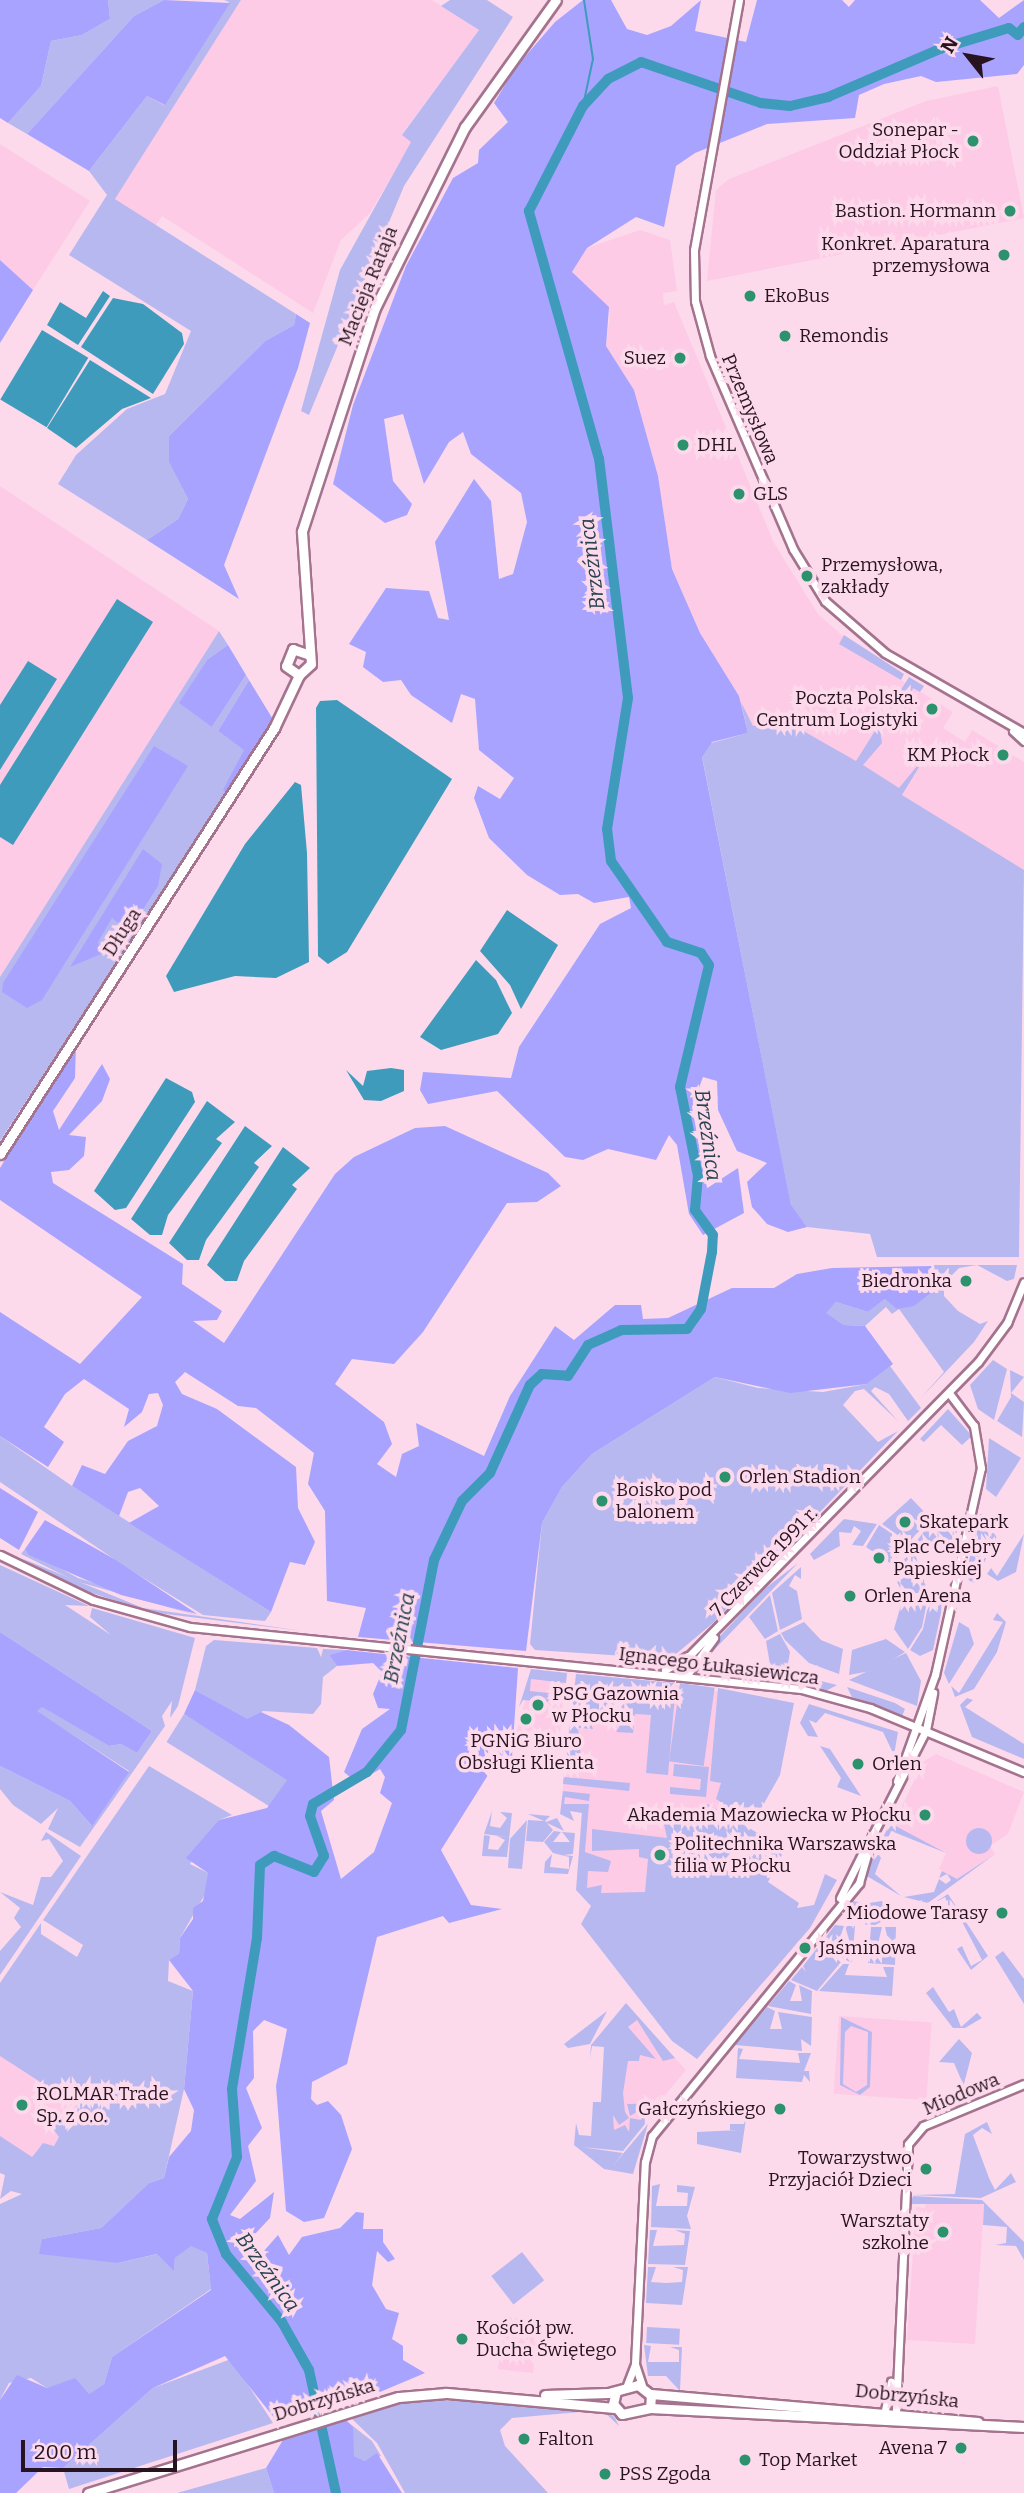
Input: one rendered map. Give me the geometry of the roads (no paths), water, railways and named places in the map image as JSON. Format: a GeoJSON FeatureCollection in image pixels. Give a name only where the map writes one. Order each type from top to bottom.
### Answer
{"type":"FeatureCollection","features":[{"type":"Feature","properties":{"kind":"main road","name":"Macieja Rataja"},"geometry":{"type":"LineString","coordinates":[[310,655],[309,619],[300,556],[306,512],[375,308],[441,167],[541,18],[556,0]]}},
{"type":"Feature","properties":{"kind":"main road"},"geometry":{"type":"LineString","coordinates":[[297,648],[310,655],[310,668],[295,673],[286,657],[297,648],[309,619]]}},
{"type":"Feature","properties":{"kind":"main road","name":"Długa"},"geometry":{"type":"LineString","coordinates":[[0,1154],[274,728],[295,673]]}},
{"type":"Feature","properties":{"kind":"main road"},"geometry":{"type":"LineString","coordinates":[[627,2385],[642,2386],[650,2394],[650,2408],[635,2416],[615,2408],[616,2392],[627,2385]]}},
{"type":"Feature","properties":{"kind":"main road","name":"Dobrzyńska"},"geometry":{"type":"LineString","coordinates":[[495,2397],[616,2392]]}},
{"type":"Feature","properties":{"kind":"main road","name":"Dobrzyńska"},"geometry":{"type":"LineString","coordinates":[[88,2493],[375,2402],[422,2394],[495,2397],[615,2408]]}},
{"type":"Feature","properties":{"kind":"main road","name":"Dobrzyńska"},"geometry":{"type":"LineString","coordinates":[[650,2394],[889,2414],[993,2426]]}},
{"type":"Feature","properties":{"kind":"main road","name":"Dobrzyńska"},"geometry":{"type":"LineString","coordinates":[[650,2408],[889,2414],[909,2420],[1024,2427]]}},
{"type":"Feature","properties":{"kind":"street","name":"Przemysłowa"},"geometry":{"type":"LineString","coordinates":[[739,0],[694,250],[695,301],[714,366],[793,549],[816,590],[857,633],[1024,733]]}},
{"type":"Feature","properties":{"kind":"street","name":"Przemysłowa"},"geometry":{"type":"LineString","coordinates":[[1005,724],[1024,741]]}},
{"type":"Feature","properties":{"kind":"street","name":"7 Czerwca 1991 r."},"geometry":{"type":"LineString","coordinates":[[657,1672],[718,1632],[978,1362],[1007,1323],[1024,1282]]}},
{"type":"Feature","properties":{"kind":"street"},"geometry":{"type":"LineString","coordinates":[[849,1885],[852,1871],[873,1834],[897,1781],[934,1675],[981,1468],[974,1426],[949,1392]]}},
{"type":"Feature","properties":{"kind":"street","name":"Ignacego Łukasiewicza"},"geometry":{"type":"LineString","coordinates":[[0,1555],[64,1589],[155,1620],[359,1645],[708,1677],[801,1689],[916,1726],[1024,1772]]}},
{"type":"Feature","properties":{"kind":"street","name":"7 Czerwca 1991 r."},"geometry":{"type":"LineString","coordinates":[[687,1675],[718,1632]]}},
{"type":"Feature","properties":{"kind":"street"},"geometry":{"type":"LineString","coordinates":[[687,1675],[686,1661],[698,1647]]}},
{"type":"Feature","properties":{"kind":"street"},"geometry":{"type":"LineString","coordinates":[[700,1659],[708,1677]]}},
{"type":"Feature","properties":{"kind":"street"},"geometry":{"type":"LineString","coordinates":[[897,1781],[930,1721],[934,1675]]}},
{"type":"Feature","properties":{"kind":"street"},"geometry":{"type":"LineString","coordinates":[[910,1740],[905,1722],[920,1717]]}},
{"type":"Feature","properties":{"kind":"street"},"geometry":{"type":"LineString","coordinates":[[919,1745],[939,1735],[930,1721]]}},
{"type":"Feature","properties":{"kind":"street"},"geometry":{"type":"LineString","coordinates":[[627,2385],[635,2364],[645,2162],[652,2136],[829,1918],[849,1885],[860,1875],[873,1834]]}},
{"type":"Feature","properties":{"kind":"street"},"geometry":{"type":"LineString","coordinates":[[852,1871],[860,1875]]}},
{"type":"Feature","properties":{"kind":"street","name":"Miodowa"},"geometry":{"type":"LineString","coordinates":[[889,2414],[912,2136],[1024,2084]]}},
{"type":"Feature","properties":{"kind":"street"},"geometry":{"type":"LineString","coordinates":[[635,2364],[642,2386]]}},
{"type":"Feature","properties":{"kind":"waterway"},"geometry":{"type":"LineString","coordinates":[[583,106],[593,59],[584,0]]}},
{"type":"Feature","properties":{"kind":"waterway","name":"Brzeźnica"},"geometry":{"type":"LineString","coordinates":[[336,2493],[309,2370],[282,2322],[226,2254],[212,2219],[237,2157],[232,2089],[257,1938],[260,1865],[274,1856],[314,1872],[324,1856],[310,1816],[313,1804],[367,1772],[401,1730],[434,1560],[462,1501],[490,1473],[530,1385],[542,1374],[568,1376],[588,1345],[621,1330],[687,1329],[701,1309],[712,1252],[713,1235],[695,1210],[698,1176],[680,1087],[709,965],[701,953],[667,942],[611,861],[607,829],[628,698],[599,459],[529,211],[583,106],[608,79],[641,62],[761,103],[790,106],[828,97],[940,49],[1009,28],[1018,35],[1024,27]]}},
{"type":"Feature","properties":{"kind":"place","name":"Sonepar - Oddział Płock"},"geometry":{"type":"Point","coordinates":[973,141]}},
{"type":"Feature","properties":{"kind":"place","name":"Bastion. Hormann"},"geometry":{"type":"Point","coordinates":[1010,211]}},
{"type":"Feature","properties":{"kind":"place","name":"Konkret. Aparatura przemysłowa"},"geometry":{"type":"Point","coordinates":[1004,255]}},
{"type":"Feature","properties":{"kind":"place","name":"EkoBus"},"geometry":{"type":"Point","coordinates":[750,296]}},
{"type":"Feature","properties":{"kind":"place","name":"Remondis"},"geometry":{"type":"Point","coordinates":[785,336]}},
{"type":"Feature","properties":{"kind":"place","name":"Suez"},"geometry":{"type":"Point","coordinates":[680,358]}},
{"type":"Feature","properties":{"kind":"place","name":"DHL"},"geometry":{"type":"Point","coordinates":[683,445]}},
{"type":"Feature","properties":{"kind":"place","name":"GLS"},"geometry":{"type":"Point","coordinates":[739,494]}},
{"type":"Feature","properties":{"kind":"place","name":"Przemysłowa, zakłady"},"geometry":{"type":"Point","coordinates":[807,576]}},
{"type":"Feature","properties":{"kind":"place","name":"Poczta Polska. Centrum Logistyki"},"geometry":{"type":"Point","coordinates":[932,709]}},
{"type":"Feature","properties":{"kind":"place","name":"KM Płock"},"geometry":{"type":"Point","coordinates":[1003,755]}},
{"type":"Feature","properties":{"kind":"place","name":"Biedronka"},"geometry":{"type":"Point","coordinates":[966,1281]}},
{"type":"Feature","properties":{"kind":"place","name":"Orlen Stadion"},"geometry":{"type":"Point","coordinates":[725,1477]}},
{"type":"Feature","properties":{"kind":"place","name":"Boisko pod balonem"},"geometry":{"type":"Point","coordinates":[602,1501]}},
{"type":"Feature","properties":{"kind":"place","name":"Skatepark"},"geometry":{"type":"Point","coordinates":[905,1522]}},
{"type":"Feature","properties":{"kind":"place","name":"Plac Celebry Papieskiej"},"geometry":{"type":"Point","coordinates":[879,1558]}},
{"type":"Feature","properties":{"kind":"place","name":"Orlen Arena"},"geometry":{"type":"Point","coordinates":[850,1596]}},
{"type":"Feature","properties":{"kind":"place","name":"PSG Gazownia w Płocku"},"geometry":{"type":"Point","coordinates":[538,1705]}},
{"type":"Feature","properties":{"kind":"place","name":"PGNiG Biuro Obsługi Klienta"},"geometry":{"type":"Point","coordinates":[526,1719]}},
{"type":"Feature","properties":{"kind":"place","name":"Orlen"},"geometry":{"type":"Point","coordinates":[858,1764]}},
{"type":"Feature","properties":{"kind":"place","name":"Akademia Mazowiecka w Płocku"},"geometry":{"type":"Point","coordinates":[925,1815]}},
{"type":"Feature","properties":{"kind":"place","name":"Politechnika Warszawska filia w Płocku"},"geometry":{"type":"Point","coordinates":[660,1855]}},
{"type":"Feature","properties":{"kind":"place","name":"Miodowe Tarasy"},"geometry":{"type":"Point","coordinates":[1002,1913]}},
{"type":"Feature","properties":{"kind":"place","name":"Jaśminowa"},"geometry":{"type":"Point","coordinates":[805,1948]}},
{"type":"Feature","properties":{"kind":"place","name":"ROLMAR Trade Sp. z o.o."},"geometry":{"type":"Point","coordinates":[22,2105]}},
{"type":"Feature","properties":{"kind":"place","name":"Gałczyńskiego"},"geometry":{"type":"Point","coordinates":[780,2109]}},
{"type":"Feature","properties":{"kind":"place","name":"Towarzystwo Przyjaciół Dzieci"},"geometry":{"type":"Point","coordinates":[926,2169]}},
{"type":"Feature","properties":{"kind":"place","name":"Warsztaty szkolne"},"geometry":{"type":"Point","coordinates":[943,2232]}},
{"type":"Feature","properties":{"kind":"place","name":"Kościół pw. Ducha Świętego"},"geometry":{"type":"Point","coordinates":[462,2339]}},
{"type":"Feature","properties":{"kind":"place","name":"Falton"},"geometry":{"type":"Point","coordinates":[524,2439]}},
{"type":"Feature","properties":{"kind":"place","name":"Avena 7"},"geometry":{"type":"Point","coordinates":[961,2448]}},
{"type":"Feature","properties":{"kind":"place","name":"Top Market"},"geometry":{"type":"Point","coordinates":[745,2460]}},
{"type":"Feature","properties":{"kind":"place","name":"PSS Zgoda"},"geometry":{"type":"Point","coordinates":[605,2474]}}]}
